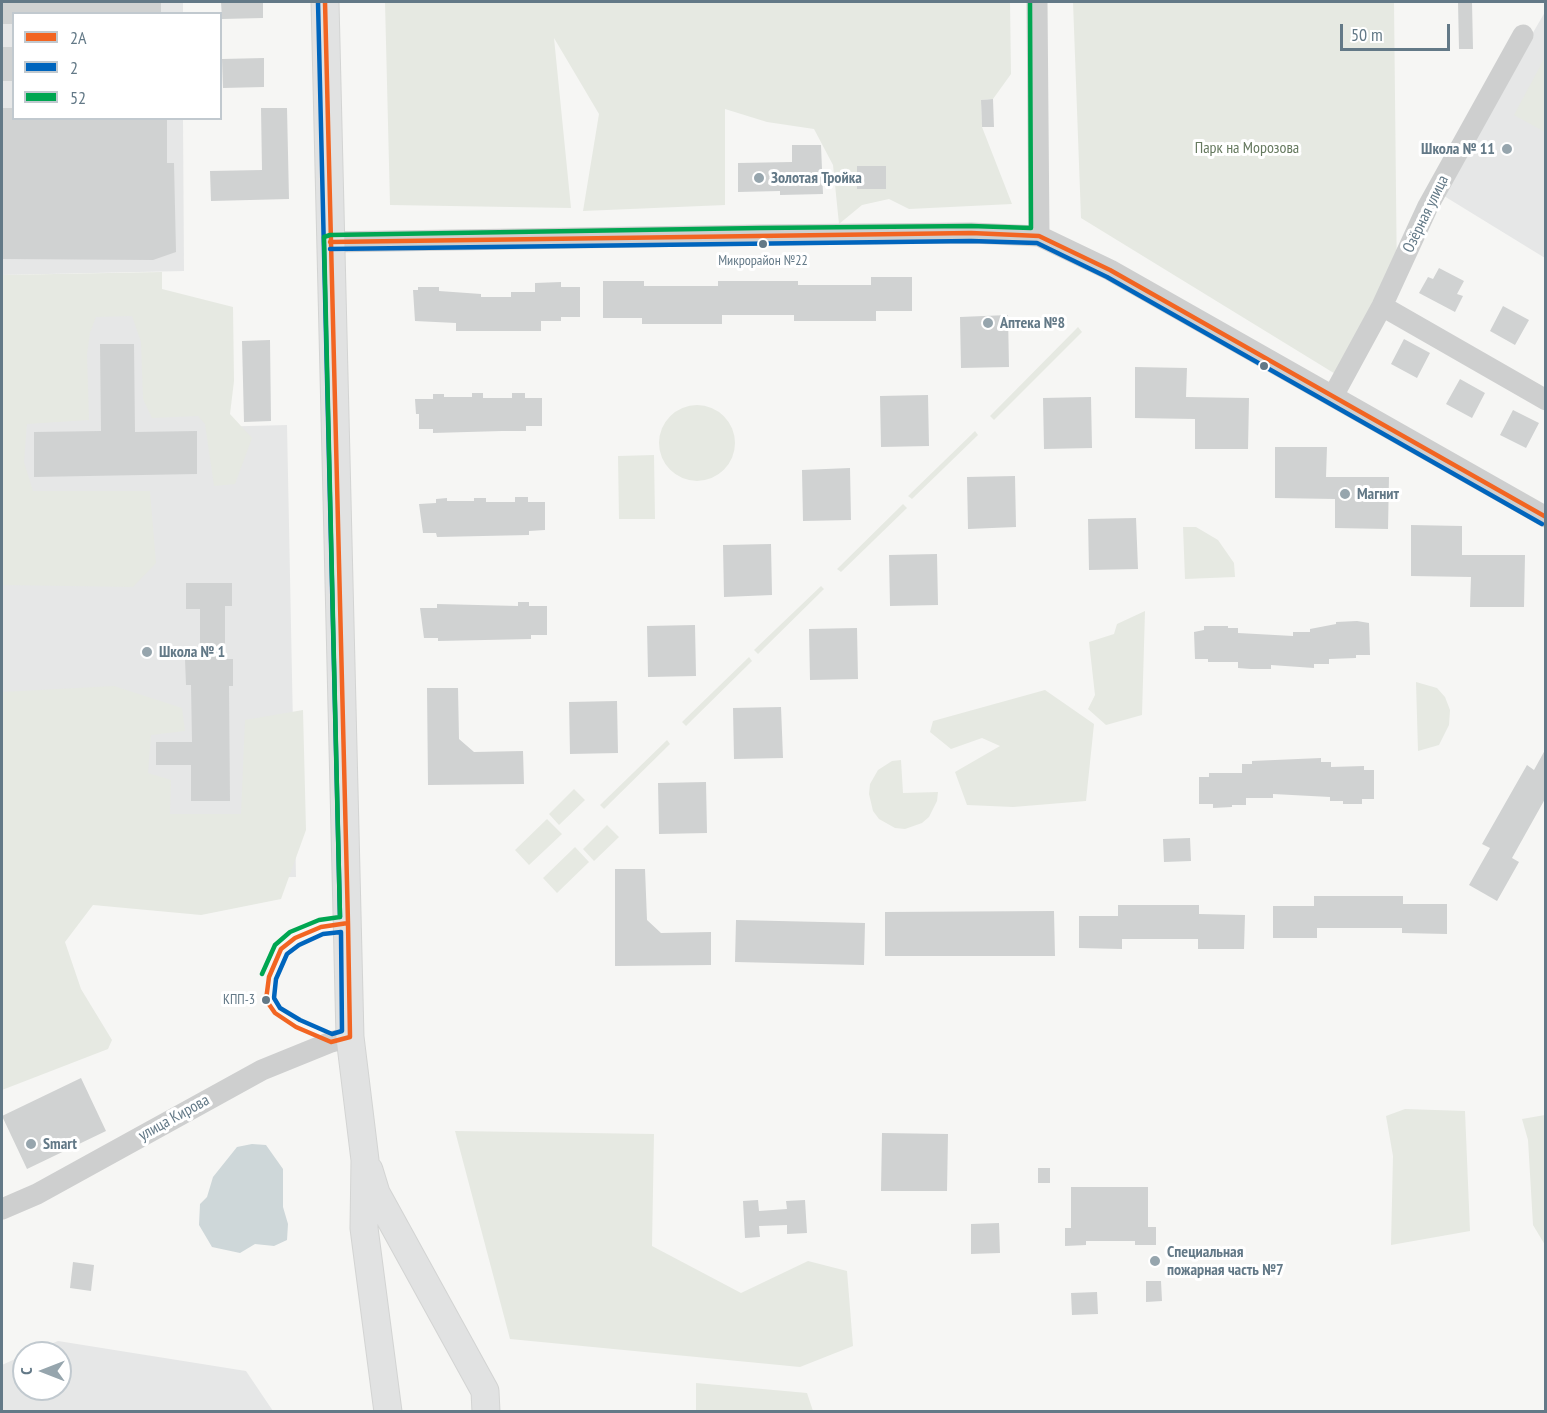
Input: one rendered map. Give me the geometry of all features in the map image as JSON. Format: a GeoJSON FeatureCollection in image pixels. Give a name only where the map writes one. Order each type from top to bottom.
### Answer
{"type":"FeatureCollection","features":[{"type":"Feature","properties":{"kind":"main road"},"geometry":{"type":"LineString","coordinates":[[325,2],[350,1037],[365,1160],[364,1228],[388,1412]]}},
{"type":"Feature","properties":{"kind":"main road"},"geometry":{"type":"LineString","coordinates":[[365,1160],[376,1193],[485,1401]]}},
{"type":"Feature","properties":{"kind":"street"},"geometry":{"type":"LineString","coordinates":[[1037,2],[1039,236]]}},
{"type":"Feature","properties":{"kind":"street","name":"Озёрная улица"},"geometry":{"type":"LineString","coordinates":[[1333,396],[1382,306],[1428,206],[1523,35]]}},
{"type":"Feature","properties":{"kind":"street"},"geometry":{"type":"LineString","coordinates":[[330,242],[970,233],[1039,236],[1110,270],[1545,517]]}},
{"type":"Feature","properties":{"kind":"street"},"geometry":{"type":"LineString","coordinates":[[1382,306],[1545,400]]}},
{"type":"Feature","properties":{"kind":"street","name":"улица Кирова"},"geometry":{"type":"LineString","coordinates":[[2,1209],[37,1194],[261,1070],[331,1042],[350,1037]]}},
{"type":"Feature","properties":{"kind":"shaded area"},"geometry":{"type":"Polygon","coordinates":[[[2,2],[183,2],[183,12],[12,12],[12,120],[183,120],[184,271],[2,275],[2,2]]]}},
{"type":"Feature","properties":{"kind":"shaded area","name":"Школа № 11"},"geometry":{"type":"Polygon","coordinates":[[[1545,12],[1545,258],[1444,196],[1492,103],[1545,12]]]}},
{"type":"Feature","properties":{"kind":"shaded area","name":"Школа № 1"},"geometry":{"type":"Polygon","coordinates":[[[205,310],[211,427],[287,425],[296,877],[2,880],[2,314],[205,310]]]}},
{"type":"Feature","properties":{"kind":"shaded area"},"geometry":{"type":"Polygon","coordinates":[[[252,1144],[266,1145],[283,1169],[283,1207],[288,1224],[287,1240],[274,1246],[255,1244],[240,1253],[212,1247],[199,1225],[200,1204],[207,1197],[213,1177],[237,1147],[252,1144]]]}},
{"type":"Feature","properties":{"kind":"shaded area"},"geometry":{"type":"Polygon","coordinates":[[[72,1343],[246,1371],[273,1411],[2,1411],[2,1365],[12,1360],[12,1401],[72,1401],[72,1343]]]}},
{"type":"Feature","properties":{"kind":"green space"},"geometry":{"type":"Polygon","coordinates":[[[385,2],[1010,2],[1011,74],[993,99],[981,100],[982,127],[1012,204],[909,209],[889,199],[862,205],[839,224],[833,165],[814,129],[767,122],[725,109],[725,205],[583,211],[599,114],[554,38],[571,208],[390,205],[385,2]]]}},
{"type":"Feature","properties":{"kind":"green space","name":"Парк на Морозова"},"geometry":{"type":"Polygon","coordinates":[[[1073,2],[1394,2],[1397,286],[1337,375],[1081,218],[1073,2]]]}},
{"type":"Feature","properties":{"kind":"green space"},"geometry":{"type":"Polygon","coordinates":[[[1545,57],[1545,132],[1514,115],[1545,57]]]}},
{"type":"Feature","properties":{"kind":"green space"},"geometry":{"type":"Polygon","coordinates":[[[162,272],[162,289],[233,307],[234,381],[230,414],[252,438],[235,484],[214,486],[205,424],[198,416],[152,418],[143,399],[141,342],[132,316],[96,317],[90,333],[87,354],[89,420],[27,424],[24,462],[33,491],[150,491],[156,563],[133,587],[2,585],[2,275],[162,272]]]}},
{"type":"Feature","properties":{"kind":"green space"},"geometry":{"type":"Polygon","coordinates":[[[1078,327],[1082,332],[994,420],[990,416],[1078,327]]]}},
{"type":"Feature","properties":{"kind":"green space"},"geometry":{"type":"Polygon","coordinates":[[[697,405],[712,408],[724,416],[732,428],[735,443],[732,458],[724,470],[712,478],[697,481],[682,478],[670,470],[662,458],[659,443],[662,428],[670,416],[682,408],[697,405]]]}},
{"type":"Feature","properties":{"kind":"green space"},"geometry":{"type":"Polygon","coordinates":[[[975,431],[978,435],[912,499],[908,496],[975,431]]]}},
{"type":"Feature","properties":{"kind":"green space"},"geometry":{"type":"Polygon","coordinates":[[[654,455],[655,519],[619,519],[618,456],[654,455]]]}},
{"type":"Feature","properties":{"kind":"green space"},"geometry":{"type":"Polygon","coordinates":[[[903,504],[907,508],[841,572],[837,569],[903,504]]]}},
{"type":"Feature","properties":{"kind":"green space"},"geometry":{"type":"Polygon","coordinates":[[[1183,527],[1196,527],[1218,540],[1234,563],[1235,577],[1185,579],[1183,527]]]}},
{"type":"Feature","properties":{"kind":"green space"},"geometry":{"type":"Polygon","coordinates":[[[821,586],[824,589],[758,654],[754,650],[821,586]]]}},
{"type":"Feature","properties":{"kind":"green space"},"geometry":{"type":"Polygon","coordinates":[[[1145,611],[1142,715],[1106,725],[1088,709],[1095,695],[1089,642],[1114,634],[1117,624],[1145,611]]]}},
{"type":"Feature","properties":{"kind":"green space"},"geometry":{"type":"Polygon","coordinates":[[[749,657],[752,661],[686,726],[682,722],[749,657]]]}},
{"type":"Feature","properties":{"kind":"green space"},"geometry":{"type":"Polygon","coordinates":[[[1416,682],[1437,688],[1445,697],[1450,710],[1449,725],[1439,745],[1418,751],[1416,682]]]}},
{"type":"Feature","properties":{"kind":"green space"},"geometry":{"type":"Polygon","coordinates":[[[114,686],[182,708],[185,731],[151,735],[148,773],[171,780],[170,814],[241,814],[245,720],[303,710],[306,830],[281,899],[201,915],[93,905],[65,942],[81,989],[112,1040],[108,1049],[2,1090],[2,692],[114,686]]]}},
{"type":"Feature","properties":{"kind":"green space"},"geometry":{"type":"Polygon","coordinates":[[[1045,690],[1094,724],[1086,801],[1013,807],[967,805],[955,772],[1000,746],[982,738],[951,749],[930,732],[933,721],[1045,690]]]}},
{"type":"Feature","properties":{"kind":"green space"},"geometry":{"type":"Polygon","coordinates":[[[667,740],[670,744],[604,809],[600,805],[667,740]]]}},
{"type":"Feature","properties":{"kind":"green space"},"geometry":{"type":"Polygon","coordinates":[[[901,760],[903,793],[938,792],[937,801],[929,817],[922,823],[905,829],[895,828],[879,819],[873,811],[869,794],[870,784],[878,770],[892,761],[901,760]]]}},
{"type":"Feature","properties":{"kind":"green space"},"geometry":{"type":"Polygon","coordinates":[[[574,789],[585,800],[559,825],[549,814],[574,789]]]}},
{"type":"Feature","properties":{"kind":"green space"},"geometry":{"type":"Polygon","coordinates":[[[547,819],[562,834],[529,865],[515,850],[547,819]]]}},
{"type":"Feature","properties":{"kind":"green space"},"geometry":{"type":"Polygon","coordinates":[[[607,825],[619,837],[594,861],[583,849],[607,825]]]}},
{"type":"Feature","properties":{"kind":"green space"},"geometry":{"type":"Polygon","coordinates":[[[575,847],[589,862],[557,893],[543,878],[575,847]]]}},
{"type":"Feature","properties":{"kind":"green space"},"geometry":{"type":"Polygon","coordinates":[[[1405,1109],[1465,1111],[1470,1231],[1391,1245],[1393,1156],[1386,1116],[1405,1109]]]}},
{"type":"Feature","properties":{"kind":"green space"},"geometry":{"type":"Polygon","coordinates":[[[1546,1115],[1545,1245],[1533,1225],[1528,1140],[1522,1119],[1546,1115]]]}},
{"type":"Feature","properties":{"kind":"green space"},"geometry":{"type":"Polygon","coordinates":[[[455,1131],[654,1134],[652,1246],[741,1293],[808,1261],[847,1271],[853,1346],[800,1367],[510,1339],[455,1131]]]}},
{"type":"Feature","properties":{"kind":"green space"},"geometry":{"type":"Polygon","coordinates":[[[696,1383],[807,1393],[813,1411],[696,1411],[696,1383]]]}},
{"type":"Feature","properties":{"kind":"building"},"geometry":{"type":"Polygon","coordinates":[[[2,2],[161,2],[161,12],[12,12],[12,24],[2,24],[2,2]]]}},
{"type":"Feature","properties":{"kind":"building"},"geometry":{"type":"Polygon","coordinates":[[[221,2],[263,2],[263,18],[222,19],[221,2]]]}},
{"type":"Feature","properties":{"kind":"building"},"geometry":{"type":"Polygon","coordinates":[[[1458,2],[1472,2],[1473,49],[1459,49],[1458,2]]]}},
{"type":"Feature","properties":{"kind":"building"},"geometry":{"type":"Polygon","coordinates":[[[2,47],[12,47],[12,81],[2,81],[2,47]]]}},
{"type":"Feature","properties":{"kind":"building"},"geometry":{"type":"Polygon","coordinates":[[[264,58],[264,87],[223,88],[222,59],[264,58]]]}},
{"type":"Feature","properties":{"kind":"building"},"geometry":{"type":"Polygon","coordinates":[[[993,99],[994,127],[982,127],[981,100],[993,99]]]}},
{"type":"Feature","properties":{"kind":"building"},"geometry":{"type":"Polygon","coordinates":[[[2,108],[12,108],[12,120],[167,120],[167,163],[174,163],[176,252],[153,260],[2,259],[2,108]]]}},
{"type":"Feature","properties":{"kind":"building"},"geometry":{"type":"Polygon","coordinates":[[[261,108],[287,108],[289,199],[211,201],[210,171],[262,170],[261,108]]]}},
{"type":"Feature","properties":{"kind":"building"},"geometry":{"type":"Polygon","coordinates":[[[792,145],[821,145],[823,194],[780,195],[780,191],[738,192],[738,163],[792,162],[792,145]]]}},
{"type":"Feature","properties":{"kind":"building"},"geometry":{"type":"Polygon","coordinates":[[[857,166],[886,166],[886,189],[857,189],[857,166]]]}},
{"type":"Feature","properties":{"kind":"building"},"geometry":{"type":"Polygon","coordinates":[[[1439,268],[1464,281],[1457,294],[1463,296],[1455,312],[1419,293],[1428,277],[1433,279],[1439,268]]]}},
{"type":"Feature","properties":{"kind":"building"},"geometry":{"type":"Polygon","coordinates":[[[871,277],[912,277],[912,311],[876,311],[876,321],[794,321],[794,315],[722,315],[722,324],[642,324],[642,318],[603,318],[603,281],[644,281],[644,286],[718,286],[718,281],[798,281],[798,285],[871,285],[871,277]]]}},
{"type":"Feature","properties":{"kind":"building"},"geometry":{"type":"Polygon","coordinates":[[[561,282],[561,287],[580,287],[580,317],[561,317],[561,321],[541,321],[541,331],[456,331],[456,323],[415,321],[413,290],[418,290],[418,287],[439,287],[439,291],[481,294],[481,297],[511,297],[511,292],[535,292],[535,283],[561,282]]]}},
{"type":"Feature","properties":{"kind":"building"},"geometry":{"type":"Polygon","coordinates":[[[1503,306],[1529,320],[1515,345],[1490,331],[1503,306]]]}},
{"type":"Feature","properties":{"kind":"building"},"geometry":{"type":"Polygon","coordinates":[[[1008,315],[1009,367],[961,368],[960,317],[1008,315]]]}},
{"type":"Feature","properties":{"kind":"building"},"geometry":{"type":"Polygon","coordinates":[[[1404,339],[1430,353],[1417,378],[1391,364],[1404,339]]]}},
{"type":"Feature","properties":{"kind":"building"},"geometry":{"type":"Polygon","coordinates":[[[270,340],[271,421],[244,422],[242,341],[270,340]]]}},
{"type":"Feature","properties":{"kind":"building"},"geometry":{"type":"Polygon","coordinates":[[[100,344],[134,344],[135,432],[197,431],[197,474],[34,477],[34,432],[101,431],[100,344]]]}},
{"type":"Feature","properties":{"kind":"building"},"geometry":{"type":"Polygon","coordinates":[[[1135,367],[1187,368],[1186,397],[1249,398],[1248,449],[1195,449],[1195,419],[1135,418],[1135,367]]]}},
{"type":"Feature","properties":{"kind":"building"},"geometry":{"type":"Polygon","coordinates":[[[1460,379],[1485,393],[1472,418],[1446,404],[1460,379]]]}},
{"type":"Feature","properties":{"kind":"building"},"geometry":{"type":"Polygon","coordinates":[[[472,393],[483,393],[483,398],[512,398],[512,393],[525,393],[525,398],[542,398],[542,426],[526,426],[526,431],[433,433],[433,429],[419,429],[419,414],[416,414],[415,399],[433,399],[433,394],[444,394],[444,397],[472,397],[472,393]]]}},
{"type":"Feature","properties":{"kind":"building"},"geometry":{"type":"Polygon","coordinates":[[[928,395],[929,446],[881,447],[880,396],[928,395]]]}},
{"type":"Feature","properties":{"kind":"building"},"geometry":{"type":"Polygon","coordinates":[[[1091,397],[1092,448],[1044,449],[1043,398],[1091,397]]]}},
{"type":"Feature","properties":{"kind":"building"},"geometry":{"type":"Polygon","coordinates":[[[1513,410],[1539,423],[1526,448],[1500,435],[1513,410]]]}},
{"type":"Feature","properties":{"kind":"building"},"geometry":{"type":"Polygon","coordinates":[[[1275,447],[1327,447],[1326,477],[1389,477],[1388,529],[1335,528],[1335,499],[1275,498],[1275,447]]]}},
{"type":"Feature","properties":{"kind":"building"},"geometry":{"type":"Polygon","coordinates":[[[850,468],[851,520],[803,521],[802,470],[850,468]]]}},
{"type":"Feature","properties":{"kind":"building"},"geometry":{"type":"Polygon","coordinates":[[[1015,476],[1016,527],[968,529],[967,477],[1015,476]]]}},
{"type":"Feature","properties":{"kind":"building"},"geometry":{"type":"Polygon","coordinates":[[[515,497],[528,497],[528,502],[545,502],[545,530],[529,531],[529,535],[437,537],[436,533],[423,533],[419,504],[436,503],[436,499],[447,498],[447,501],[474,501],[474,498],[486,498],[486,502],[515,502],[515,497]]]}},
{"type":"Feature","properties":{"kind":"building"},"geometry":{"type":"Polygon","coordinates":[[[1136,518],[1138,569],[1089,570],[1088,519],[1136,518]]]}},
{"type":"Feature","properties":{"kind":"building"},"geometry":{"type":"Polygon","coordinates":[[[1411,525],[1462,526],[1462,555],[1525,555],[1524,607],[1470,607],[1471,577],[1411,576],[1411,525]]]}},
{"type":"Feature","properties":{"kind":"building"},"geometry":{"type":"Polygon","coordinates":[[[771,544],[772,595],[724,597],[723,545],[771,544]]]}},
{"type":"Feature","properties":{"kind":"building"},"geometry":{"type":"Polygon","coordinates":[[[937,554],[938,605],[890,606],[889,555],[937,554]]]}},
{"type":"Feature","properties":{"kind":"building"},"geometry":{"type":"Polygon","coordinates":[[[186,583],[232,583],[232,606],[225,606],[225,659],[233,659],[233,686],[229,686],[230,801],[191,801],[191,765],[156,765],[156,742],[192,742],[191,685],[186,685],[185,659],[200,659],[200,609],[186,609],[186,583]]]}},
{"type":"Feature","properties":{"kind":"building"},"geometry":{"type":"Polygon","coordinates":[[[518,602],[529,602],[529,606],[547,606],[547,635],[531,635],[531,639],[438,641],[438,638],[424,638],[420,608],[437,608],[437,604],[518,606],[518,602]]]}},
{"type":"Feature","properties":{"kind":"building"},"geometry":{"type":"Polygon","coordinates":[[[1336,622],[1369,623],[1370,655],[1329,659],[1329,664],[1314,664],[1314,668],[1271,665],[1271,669],[1238,668],[1238,662],[1208,662],[1208,659],[1195,659],[1194,632],[1204,630],[1204,626],[1238,628],[1238,633],[1293,636],[1293,632],[1310,632],[1310,629],[1336,624],[1336,622]]]}},
{"type":"Feature","properties":{"kind":"building"},"geometry":{"type":"Polygon","coordinates":[[[695,625],[696,676],[648,677],[647,626],[695,625]]]}},
{"type":"Feature","properties":{"kind":"building"},"geometry":{"type":"Polygon","coordinates":[[[857,628],[858,679],[810,680],[809,629],[857,628]]]}},
{"type":"Feature","properties":{"kind":"building"},"geometry":{"type":"Polygon","coordinates":[[[427,688],[458,688],[459,739],[474,752],[523,751],[524,784],[428,785],[427,688]]]}},
{"type":"Feature","properties":{"kind":"building"},"geometry":{"type":"Polygon","coordinates":[[[617,701],[618,753],[570,754],[569,702],[617,701]]]}},
{"type":"Feature","properties":{"kind":"building"},"geometry":{"type":"Polygon","coordinates":[[[781,707],[783,758],[734,759],[733,708],[781,707]]]}},
{"type":"Feature","properties":{"kind":"building"},"geometry":{"type":"Polygon","coordinates":[[[1545,750],[1545,799],[1512,858],[1519,862],[1497,901],[1469,885],[1490,848],[1482,844],[1527,765],[1534,770],[1545,750]]]}},
{"type":"Feature","properties":{"kind":"building"},"geometry":{"type":"Polygon","coordinates":[[[1321,758],[1321,762],[1331,762],[1331,767],[1364,766],[1364,770],[1374,770],[1374,799],[1362,799],[1362,804],[1343,804],[1343,801],[1330,801],[1330,797],[1273,794],[1273,798],[1246,798],[1246,805],[1232,805],[1232,807],[1213,808],[1213,804],[1199,804],[1199,777],[1209,777],[1209,773],[1242,773],[1242,764],[1252,764],[1252,761],[1321,758]]]}},
{"type":"Feature","properties":{"kind":"building"},"geometry":{"type":"Polygon","coordinates":[[[706,782],[707,833],[659,834],[658,783],[706,782]]]}},
{"type":"Feature","properties":{"kind":"building"},"geometry":{"type":"Polygon","coordinates":[[[1190,838],[1191,861],[1164,862],[1163,839],[1190,838]]]}},
{"type":"Feature","properties":{"kind":"building"},"geometry":{"type":"Polygon","coordinates":[[[615,869],[645,869],[647,920],[661,933],[711,932],[711,965],[615,966],[615,869]]]}},
{"type":"Feature","properties":{"kind":"building"},"geometry":{"type":"Polygon","coordinates":[[[1314,896],[1403,896],[1403,904],[1447,904],[1447,934],[1402,933],[1402,928],[1317,928],[1317,938],[1273,938],[1273,906],[1314,906],[1314,896]]]}},
{"type":"Feature","properties":{"kind":"building"},"geometry":{"type":"Polygon","coordinates":[[[1118,905],[1199,905],[1199,914],[1245,915],[1244,949],[1198,949],[1198,939],[1122,939],[1122,949],[1079,948],[1079,916],[1118,916],[1118,905]]]}},
{"type":"Feature","properties":{"kind":"building"},"geometry":{"type":"Polygon","coordinates":[[[1054,911],[1055,956],[885,956],[885,912],[1054,911]]]}},
{"type":"Feature","properties":{"kind":"building"},"geometry":{"type":"Polygon","coordinates":[[[736,920],[865,923],[864,965],[735,962],[736,920]]]}},
{"type":"Feature","properties":{"kind":"building"},"geometry":{"type":"Polygon","coordinates":[[[81,1078],[106,1131],[27,1169],[2,1116],[81,1078]]]}},
{"type":"Feature","properties":{"kind":"building"},"geometry":{"type":"Polygon","coordinates":[[[882,1133],[948,1134],[947,1191],[881,1191],[882,1133]]]}},
{"type":"Feature","properties":{"kind":"building"},"geometry":{"type":"Polygon","coordinates":[[[1038,1168],[1050,1168],[1050,1183],[1038,1183],[1038,1168]]]}},
{"type":"Feature","properties":{"kind":"building"},"geometry":{"type":"Polygon","coordinates":[[[1071,1187],[1148,1187],[1148,1227],[1156,1227],[1156,1245],[1135,1245],[1135,1241],[1086,1241],[1086,1245],[1065,1246],[1065,1228],[1071,1228],[1071,1187]]]}},
{"type":"Feature","properties":{"kind":"building"},"geometry":{"type":"Polygon","coordinates":[[[758,1200],[759,1211],[787,1209],[786,1201],[805,1200],[807,1233],[787,1234],[787,1225],[759,1226],[760,1237],[745,1238],[743,1201],[758,1200]]]}},
{"type":"Feature","properties":{"kind":"building"},"geometry":{"type":"Polygon","coordinates":[[[999,1223],[1000,1253],[971,1254],[971,1224],[999,1223]]]}},
{"type":"Feature","properties":{"kind":"building"},"geometry":{"type":"Polygon","coordinates":[[[73,1262],[94,1265],[91,1291],[70,1288],[73,1262]]]}},
{"type":"Feature","properties":{"kind":"building"},"geometry":{"type":"Polygon","coordinates":[[[1146,1281],[1161,1281],[1162,1301],[1146,1302],[1146,1281]]]}},
{"type":"Feature","properties":{"kind":"building"},"geometry":{"type":"Polygon","coordinates":[[[1097,1292],[1098,1314],[1072,1315],[1071,1293],[1097,1292]]]}},
{"type":"Feature","properties":{"kind":"transit line","name":"2"},"geometry":{"type":"LineString","coordinates":[[318,2],[340,917]]}},
{"type":"Feature","properties":{"kind":"transit line","name":"2А"},"geometry":{"type":"LineString","coordinates":[[325,2],[348,923]]}},
{"type":"Feature","properties":{"kind":"transit line","name":"52"},"geometry":{"type":"LineString","coordinates":[[262,974],[275,945],[290,932],[319,920],[340,917],[324,237],[330,235],[760,228],[971,226],[1031,228],[1030,2]]}},
{"type":"Feature","properties":{"kind":"transit line","name":"2А"},"geometry":{"type":"LineString","coordinates":[[330,242],[971,233],[1039,236],[1110,270],[1546,517]]}},
{"type":"Feature","properties":{"kind":"transit line","name":"2"},"geometry":{"type":"LineString","coordinates":[[330,249],[971,241],[1037,243],[1107,277],[1542,524]]}},
{"type":"Feature","properties":{"kind":"transit line","name":"2А"},"geometry":{"type":"LineString","coordinates":[[348,923],[350,1037],[331,1042],[296,1027],[275,1013],[266,1000],[269,977],[281,949],[295,938],[321,927],[348,923]]}},
{"type":"Feature","properties":{"kind":"transit line","name":"2"},"geometry":{"type":"LineString","coordinates":[[341,932],[342,1031],[332,1034],[280,1008],[274,998],[276,979],[287,954],[299,945],[323,934],[341,932]]}},
{"type":"Feature","properties":{"kind":"place","name":"Школа № 11"},"geometry":{"type":"Point","coordinates":[1507,149]}},
{"type":"Feature","properties":{"kind":"place","name":"Золотая Тройка"},"geometry":{"type":"Point","coordinates":[759,178]}},
{"type":"Feature","properties":{"kind":"place","name":"Микрорайон №22"},"geometry":{"type":"Point","coordinates":[763,244]}},
{"type":"Feature","properties":{"kind":"place","name":"Аптека №8"},"geometry":{"type":"Point","coordinates":[988,323]}},
{"type":"Feature","properties":{"kind":"place","name":"Магнит"},"geometry":{"type":"Point","coordinates":[1345,494]}},
{"type":"Feature","properties":{"kind":"place","name":"Школа № 1"},"geometry":{"type":"Point","coordinates":[147,652]}},
{"type":"Feature","properties":{"kind":"place","name":"КПП-3"},"geometry":{"type":"Point","coordinates":[266,1000]}},
{"type":"Feature","properties":{"kind":"place","name":"Smart"},"geometry":{"type":"Point","coordinates":[31,1144]}},
{"type":"Feature","properties":{"kind":"place","name":"Специальная пожарная часть №7"},"geometry":{"type":"Point","coordinates":[1155,1261]}}]}
